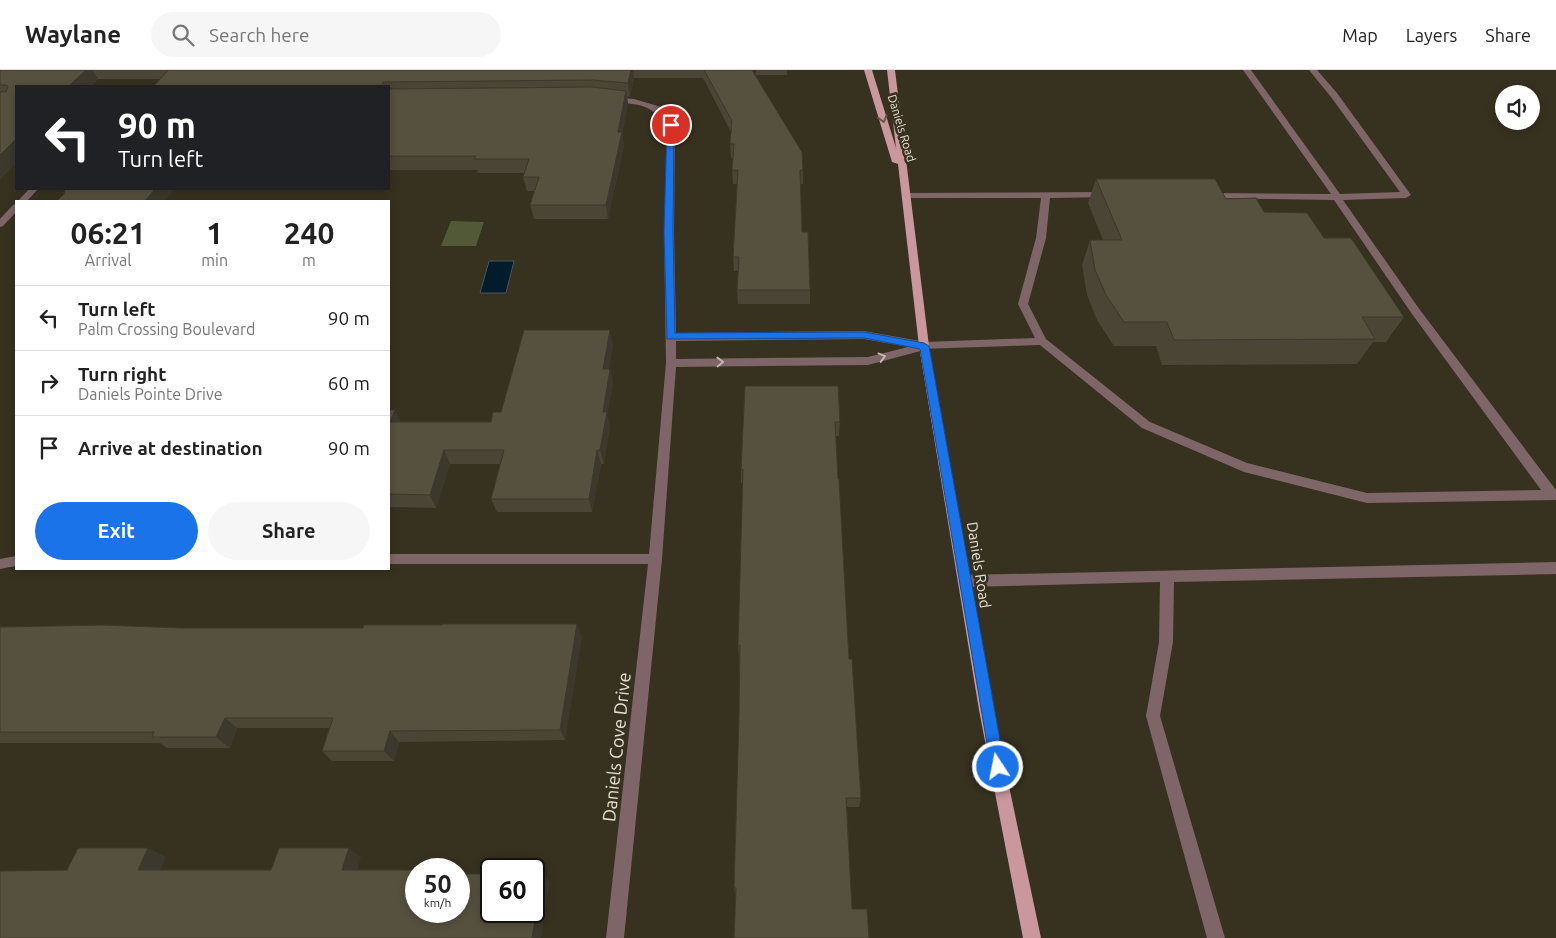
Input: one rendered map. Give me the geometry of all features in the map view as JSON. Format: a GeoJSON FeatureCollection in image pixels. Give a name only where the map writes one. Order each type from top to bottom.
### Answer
{"type":"FeatureCollection","features":[{"type":"Feature","properties":{"kind":"main road","name":"Daniels Road"},"geometry":{"type":"LineString","coordinates":[[868,70],[907,195]]}},
{"type":"Feature","properties":{"kind":"main road","name":"Daniels Road"},"geometry":{"type":"LineString","coordinates":[[891,70],[924,346],[986,710],[1032,938]]}},
{"type":"Feature","properties":{"kind":"street"},"geometry":{"type":"LineString","coordinates":[[1247,70],[1416,312],[1554,495]]}},
{"type":"Feature","properties":{"kind":"street"},"geometry":{"type":"LineString","coordinates":[[1201,196],[1337,197],[1406,195],[1334,95],[1313,70]]}},
{"type":"Feature","properties":{"kind":"street","name":"Daniels Cove Drive"},"geometry":{"type":"LineString","coordinates":[[604,98],[634,101],[658,109],[671,125],[669,232],[671,363],[655,560],[615,938]]}},
{"type":"Feature","properties":{"kind":"street"},"geometry":{"type":"LineString","coordinates":[[23,200],[33,190]]}},
{"type":"Feature","properties":{"kind":"street"},"geometry":{"type":"LineString","coordinates":[[907,195],[1114,195]]}},
{"type":"Feature","properties":{"kind":"street"},"geometry":{"type":"LineString","coordinates":[[1046,195],[1042,238],[1023,304],[1042,341],[1146,425],[1244,467],[1368,498],[1554,495]]}},
{"type":"Feature","properties":{"kind":"street"},"geometry":{"type":"LineString","coordinates":[[0,224],[15,208]]}},
{"type":"Feature","properties":{"kind":"street"},"geometry":{"type":"LineString","coordinates":[[671,337],[864,335],[924,346]]}},
{"type":"Feature","properties":{"kind":"street"},"geometry":{"type":"LineString","coordinates":[[671,363],[868,361],[924,346],[1042,341]]}},
{"type":"Feature","properties":{"kind":"street"},"geometry":{"type":"LineString","coordinates":[[390,560],[655,560]]}},
{"type":"Feature","properties":{"kind":"street"},"geometry":{"type":"LineString","coordinates":[[0,564],[15,561]]}},
{"type":"Feature","properties":{"kind":"street"},"geometry":{"type":"LineString","coordinates":[[965,581],[1556,568]]}},
{"type":"Feature","properties":{"kind":"street"},"geometry":{"type":"LineString","coordinates":[[1167,577],[1166,642],[1152,716],[1216,938]]}},
{"type":"Feature","properties":{"kind":"green space"},"geometry":{"type":"Polygon","coordinates":[[[451,221],[484,222],[476,246],[441,246],[451,221]]]}},
{"type":"Feature","properties":{"kind":"water"},"geometry":{"type":"Polygon","coordinates":[[[489,261],[514,261],[506,293],[480,293],[489,261]]]}},
{"type":"Feature","properties":{"kind":"building"},"geometry":{"type":"Polygon","coordinates":[[[0,70],[86,70],[70,85],[15,85],[15,140],[0,155],[0,92],[6,92],[8,87],[7,85],[0,85],[0,70]]]}},
{"type":"Feature","properties":{"kind":"building"},"geometry":{"type":"Polygon","coordinates":[[[168,70],[631,70],[628,83],[592,80],[383,82],[382,85],[155,85],[168,70]]]}},
{"type":"Feature","properties":{"kind":"building"},"geometry":{"type":"Polygon","coordinates":[[[704,70],[752,70],[802,152],[803,170],[800,170],[802,232],[808,232],[810,290],[737,290],[739,257],[733,257],[738,170],[732,170],[734,144],[730,144],[732,121],[704,70]]]}},
{"type":"Feature","properties":{"kind":"building"},"geometry":{"type":"Polygon","coordinates":[[[592,87],[626,91],[618,132],[622,132],[606,205],[530,205],[539,177],[523,177],[529,159],[474,159],[476,156],[390,156],[390,89],[592,87]]]}},
{"type":"Feature","properties":{"kind":"building"},"geometry":{"type":"Polygon","coordinates":[[[1096,179],[1215,179],[1226,199],[1256,198],[1264,212],[1307,213],[1324,238],[1351,238],[1404,317],[1362,317],[1375,339],[1174,340],[1167,322],[1124,322],[1106,295],[1095,270],[1090,240],[1122,240],[1096,179]]]}},
{"type":"Feature","properties":{"kind":"building"},"geometry":{"type":"Polygon","coordinates":[[[65,190],[154,190],[146,200],[58,200],[65,193],[63,193],[65,190]]]}},
{"type":"Feature","properties":{"kind":"building"},"geometry":{"type":"Polygon","coordinates":[[[524,330],[610,330],[603,369],[610,369],[603,412],[607,412],[600,450],[597,450],[589,499],[491,499],[504,450],[444,450],[430,495],[390,494],[390,422],[491,422],[493,412],[501,412],[524,330]]]}},
{"type":"Feature","properties":{"kind":"building"},"geometry":{"type":"Polygon","coordinates":[[[745,386],[838,386],[840,422],[835,422],[838,479],[849,659],[852,659],[861,798],[846,798],[852,909],[867,909],[869,938],[734,938],[740,645],[738,645],[743,469],[741,469],[745,386]]]}},
{"type":"Feature","properties":{"kind":"building"},"geometry":{"type":"Polygon","coordinates":[[[390,410],[395,410],[390,422],[390,410]]]}},
{"type":"Feature","properties":{"kind":"building"},"geometry":{"type":"Polygon","coordinates":[[[577,624],[560,730],[390,731],[384,751],[322,751],[333,718],[225,718],[216,737],[152,737],[154,732],[0,732],[0,627],[102,625],[181,628],[363,628],[364,625],[577,624]]]}},
{"type":"Feature","properties":{"kind":"building"},"geometry":{"type":"Polygon","coordinates":[[[78,848],[148,848],[138,870],[271,870],[279,848],[349,848],[342,870],[405,870],[405,923],[470,923],[470,874],[480,874],[480,923],[535,923],[532,938],[0,938],[0,871],[67,870],[78,848]]]}},
{"type":"Feature","properties":{"kind":"route"},"geometry":{"type":"LineString","coordinates":[[671,125],[669,232],[671,337],[864,335],[924,346],[983,692],[998,767]]}}]}
